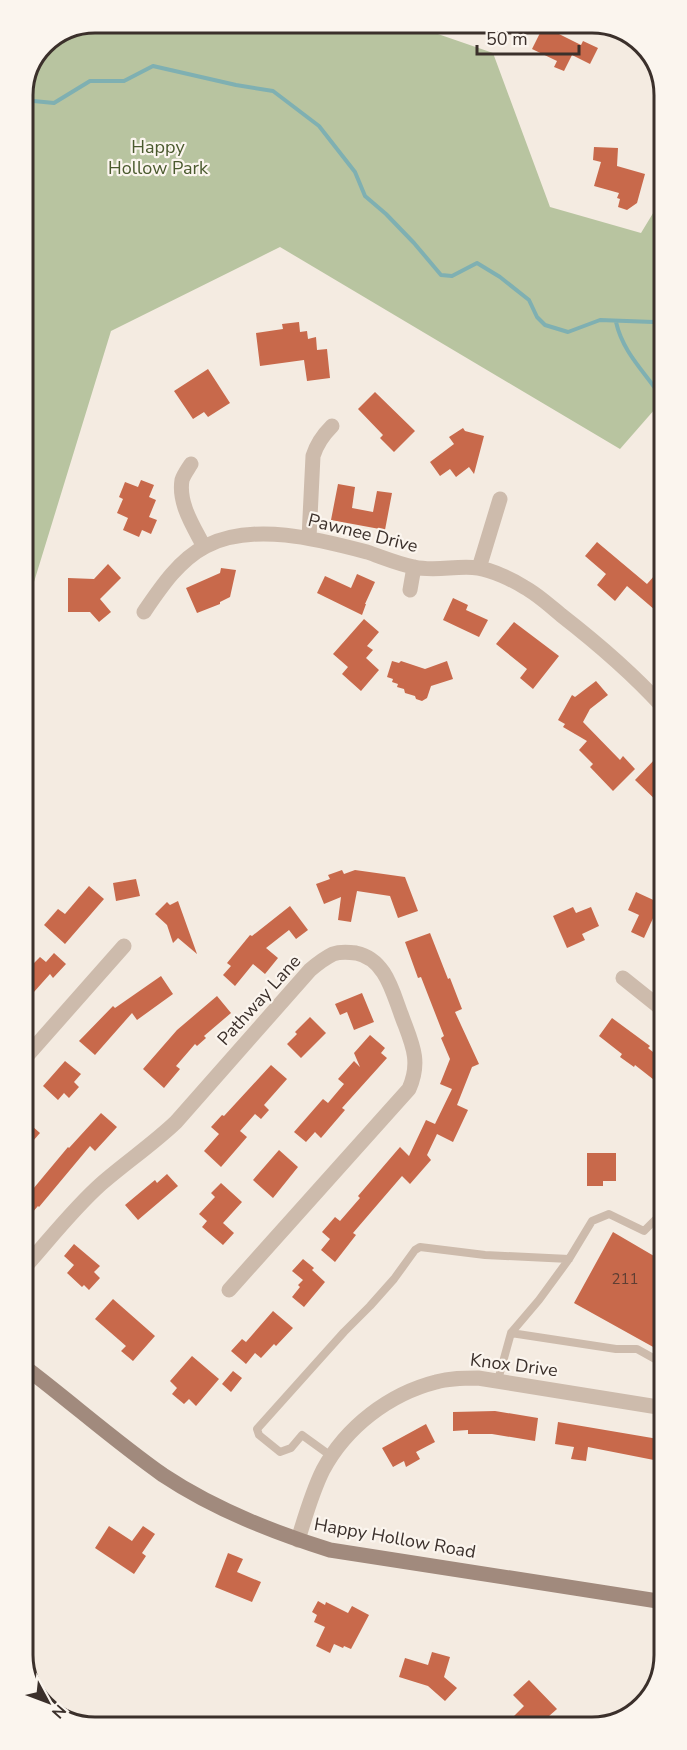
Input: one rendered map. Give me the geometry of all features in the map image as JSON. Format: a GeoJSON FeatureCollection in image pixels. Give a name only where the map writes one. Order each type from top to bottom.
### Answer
{"type":"FeatureCollection","features":[{"type":"Feature","properties":{"kind":"main road","name":"Happy Hollow Road"},"geometry":{"type":"LineString","coordinates":[[33,1373],[164,1475],[221,1508],[298,1540],[330,1550],[654,1600]]}},
{"type":"Feature","properties":{"kind":"street"},"geometry":{"type":"LineString","coordinates":[[309,538],[313,456],[316,445],[332,426]]}},
{"type":"Feature","properties":{"kind":"street"},"geometry":{"type":"LineString","coordinates":[[191,464],[183,478],[182,491],[191,523],[204,547]]}},
{"type":"Feature","properties":{"kind":"street"},"geometry":{"type":"LineString","coordinates":[[478,568],[500,499]]}},
{"type":"Feature","properties":{"kind":"street","name":"Pawnee Drive"},"geometry":{"type":"LineString","coordinates":[[144,612],[171,574],[204,547],[221,540],[242,536],[266,534],[309,538],[374,554],[414,567],[478,568],[502,576],[525,587],[612,657],[654,698]]}},
{"type":"Feature","properties":{"kind":"street"},"geometry":{"type":"LineString","coordinates":[[410,590],[414,567]]}},
{"type":"Feature","properties":{"kind":"street"},"geometry":{"type":"LineString","coordinates":[[33,1049],[124,946]]}},
{"type":"Feature","properties":{"kind":"street","name":"Pathway Lane"},"geometry":{"type":"LineString","coordinates":[[33,1258],[82,1202],[176,1122],[310,970],[334,954],[347,952],[359,954],[372,960],[382,969],[390,983],[414,1050],[416,1064],[414,1077],[409,1089],[229,1290]]}},
{"type":"Feature","properties":{"kind":"street"},"geometry":{"type":"LineString","coordinates":[[623,978],[654,1003]]}},
{"type":"Feature","properties":{"kind":"street","name":"Knox Drive"},"geometry":{"type":"LineString","coordinates":[[298,1540],[316,1486],[331,1456],[354,1427],[384,1406],[418,1388],[454,1378],[478,1378],[654,1406]]}},
{"type":"Feature","properties":{"kind":"lane"},"geometry":{"type":"LineString","coordinates":[[498,1380],[511,1334],[569,1259],[592,1221],[609,1214],[644,1231],[654,1221]]}},
{"type":"Feature","properties":{"kind":"lane"},"geometry":{"type":"LineString","coordinates":[[331,1456],[302,1435],[291,1448],[280,1452],[259,1435],[257,1429],[394,1279],[415,1250],[420,1247],[486,1255],[569,1259]]}},
{"type":"Feature","properties":{"kind":"lane"},"geometry":{"type":"LineString","coordinates":[[511,1334],[616,1349],[637,1349],[654,1358]]}},
{"type":"Feature","properties":{"kind":"green space","name":"Happy Hollow Park"},"geometry":{"type":"Polygon","coordinates":[[[95,33],[435,33],[493,53],[550,207],[641,233],[654,212],[654,410],[620,449],[280,247],[111,331],[33,589],[33,91],[39,68],[46,57],[61,43],[83,34],[95,33]]]}},
{"type":"Feature","properties":{"kind":"building"},"geometry":{"type":"Polygon","coordinates":[[[540,33],[557,33],[581,45],[583,41],[598,48],[590,64],[572,55],[564,71],[554,67],[557,61],[532,49],[540,33]]]}},
{"type":"Feature","properties":{"kind":"building"},"geometry":{"type":"Polygon","coordinates":[[[594,147],[618,148],[617,166],[645,174],[637,203],[627,210],[618,207],[619,193],[594,186],[601,162],[593,160],[594,147]]]}},
{"type":"Feature","properties":{"kind":"building"},"geometry":{"type":"Polygon","coordinates":[[[299,322],[300,332],[307,331],[308,339],[316,337],[317,350],[327,349],[330,378],[307,381],[304,360],[260,366],[256,333],[283,329],[282,324],[299,322]]]}},
{"type":"Feature","properties":{"kind":"building"},"geometry":{"type":"Polygon","coordinates":[[[208,369],[230,403],[208,417],[204,412],[193,419],[174,391],[208,369]]]}},
{"type":"Feature","properties":{"kind":"building"},"geometry":{"type":"Polygon","coordinates":[[[375,392],[415,431],[394,452],[380,438],[383,435],[358,409],[375,392]]]}},
{"type":"Feature","properties":{"kind":"building"},"geometry":{"type":"Polygon","coordinates":[[[463,428],[465,431],[484,436],[474,474],[469,467],[456,477],[450,469],[440,476],[430,462],[454,444],[449,437],[463,428]]]}},
{"type":"Feature","properties":{"kind":"building"},"geometry":{"type":"Polygon","coordinates":[[[141,480],[154,485],[149,497],[156,500],[149,517],[157,520],[151,534],[142,530],[139,537],[123,530],[128,518],[117,513],[123,499],[119,497],[125,482],[138,487],[141,480]]]}},
{"type":"Feature","properties":{"kind":"building"},"geometry":{"type":"Polygon","coordinates":[[[338,484],[355,487],[352,508],[373,512],[377,491],[392,493],[385,530],[331,520],[338,484]]]}},
{"type":"Feature","properties":{"kind":"building"},"geometry":{"type":"Polygon","coordinates":[[[597,542],[647,584],[654,576],[654,609],[627,586],[615,601],[597,585],[606,574],[585,556],[597,542]]]}},
{"type":"Feature","properties":{"kind":"building"},"geometry":{"type":"Polygon","coordinates":[[[108,564],[121,578],[100,599],[111,612],[99,622],[90,612],[68,612],[68,578],[94,579],[108,564]]]}},
{"type":"Feature","properties":{"kind":"building"},"geometry":{"type":"Polygon","coordinates":[[[221,568],[236,570],[230,597],[220,604],[197,613],[186,588],[220,573],[221,568]]]}},
{"type":"Feature","properties":{"kind":"building"},"geometry":{"type":"Polygon","coordinates":[[[357,574],[375,582],[362,615],[317,593],[325,576],[351,588],[357,574]]]}},
{"type":"Feature","properties":{"kind":"building"},"geometry":{"type":"Polygon","coordinates":[[[453,598],[468,605],[466,610],[488,620],[479,637],[443,620],[453,598]]]}},
{"type":"Feature","properties":{"kind":"building"},"geometry":{"type":"Polygon","coordinates":[[[364,619],[379,632],[367,646],[373,650],[366,658],[379,670],[361,691],[342,674],[348,667],[333,654],[364,619]]]}},
{"type":"Feature","properties":{"kind":"building"},"geometry":{"type":"Polygon","coordinates":[[[514,622],[559,656],[533,689],[520,678],[527,669],[496,644],[514,622]]]}},
{"type":"Feature","properties":{"kind":"building"},"geometry":{"type":"Polygon","coordinates":[[[392,661],[399,663],[401,661],[425,669],[447,661],[453,679],[431,686],[427,698],[422,701],[405,693],[404,689],[392,682],[393,679],[387,677],[392,661]]]}},
{"type":"Feature","properties":{"kind":"building"},"geometry":{"type":"Polygon","coordinates":[[[596,681],[608,695],[590,709],[583,722],[620,760],[623,756],[635,769],[613,791],[590,767],[593,764],[579,750],[587,741],[563,727],[565,724],[558,720],[572,695],[575,697],[596,681]]]}},
{"type":"Feature","properties":{"kind":"building"},"geometry":{"type":"Polygon","coordinates":[[[654,760],[654,798],[635,780],[654,760]]]}},
{"type":"Feature","properties":{"kind":"building"},"geometry":{"type":"Polygon","coordinates":[[[342,870],[344,874],[355,870],[405,877],[418,911],[398,918],[390,896],[357,891],[351,922],[338,920],[341,897],[324,904],[316,884],[330,879],[328,875],[342,870]]]}},
{"type":"Feature","properties":{"kind":"building"},"geometry":{"type":"Polygon","coordinates":[[[136,879],[140,896],[116,901],[113,883],[136,879]]]}},
{"type":"Feature","properties":{"kind":"building"},"geometry":{"type":"Polygon","coordinates":[[[89,886],[104,899],[65,944],[44,925],[58,909],[65,914],[89,886]]]}},
{"type":"Feature","properties":{"kind":"building"},"geometry":{"type":"Polygon","coordinates":[[[636,892],[654,900],[654,916],[644,938],[631,932],[639,915],[628,910],[636,892]]]}},
{"type":"Feature","properties":{"kind":"building"},"geometry":{"type":"Polygon","coordinates":[[[178,901],[197,954],[178,938],[173,943],[167,925],[155,914],[167,902],[170,905],[178,901]]]}},
{"type":"Feature","properties":{"kind":"building"},"geometry":{"type":"Polygon","coordinates":[[[290,906],[308,930],[296,939],[289,930],[266,948],[278,958],[265,974],[253,964],[235,986],[223,975],[231,966],[227,963],[250,935],[252,936],[290,906]]]}},
{"type":"Feature","properties":{"kind":"building"},"geometry":{"type":"Polygon","coordinates":[[[573,907],[576,913],[591,907],[599,926],[582,934],[585,940],[567,948],[553,916],[573,907]]]}},
{"type":"Feature","properties":{"kind":"building"},"geometry":{"type":"Polygon","coordinates":[[[430,933],[462,1009],[455,1012],[479,1064],[472,1067],[457,1105],[468,1110],[453,1142],[437,1134],[427,1155],[431,1160],[410,1184],[402,1176],[353,1233],[356,1235],[335,1262],[321,1250],[330,1239],[322,1232],[335,1217],[340,1221],[400,1147],[409,1156],[426,1120],[435,1124],[452,1089],[440,1084],[450,1059],[441,1038],[444,1036],[405,942],[430,933]]]}},
{"type":"Feature","properties":{"kind":"building"},"geometry":{"type":"Polygon","coordinates":[[[54,953],[66,964],[53,978],[50,974],[33,993],[33,964],[40,957],[46,962],[54,953]]]}},
{"type":"Feature","properties":{"kind":"building"},"geometry":{"type":"Polygon","coordinates":[[[161,976],[173,994],[137,1020],[132,1013],[95,1055],[79,1041],[113,1006],[115,1008],[161,976]]]}},
{"type":"Feature","properties":{"kind":"building"},"geometry":{"type":"Polygon","coordinates":[[[362,993],[374,1022],[354,1030],[347,1012],[340,1015],[335,1004],[362,993]]]}},
{"type":"Feature","properties":{"kind":"building"},"geometry":{"type":"Polygon","coordinates":[[[217,996],[231,1013],[204,1036],[206,1038],[197,1046],[195,1044],[176,1066],[180,1069],[164,1088],[143,1069],[177,1030],[217,996]]]}},
{"type":"Feature","properties":{"kind":"building"},"geometry":{"type":"Polygon","coordinates":[[[310,1017],[326,1033],[301,1058],[287,1044],[310,1017]]]}},
{"type":"Feature","properties":{"kind":"building"},"geometry":{"type":"Polygon","coordinates":[[[612,1018],[650,1046],[648,1048],[654,1053],[654,1080],[620,1057],[622,1054],[599,1036],[612,1018]]]}},
{"type":"Feature","properties":{"kind":"building"},"geometry":{"type":"Polygon","coordinates":[[[370,1035],[385,1048],[381,1053],[387,1058],[342,1108],[345,1110],[321,1138],[315,1132],[306,1142],[294,1132],[323,1099],[328,1103],[344,1084],[338,1079],[354,1061],[360,1067],[354,1053],[370,1035]]]}},
{"type":"Feature","properties":{"kind":"building"},"geometry":{"type":"Polygon","coordinates":[[[65,1061],[81,1074],[74,1082],[79,1087],[69,1098],[64,1093],[58,1100],[43,1086],[65,1061]]]}},
{"type":"Feature","properties":{"kind":"building"},"geometry":{"type":"Polygon","coordinates":[[[271,1065],[287,1079],[264,1105],[269,1110],[261,1119],[255,1114],[240,1131],[247,1137],[221,1167],[204,1151],[219,1134],[211,1127],[271,1065]]]}},
{"type":"Feature","properties":{"kind":"building"},"geometry":{"type":"Polygon","coordinates":[[[101,1113],[117,1127],[95,1151],[90,1146],[33,1212],[33,1189],[101,1113]]]}},
{"type":"Feature","properties":{"kind":"building"},"geometry":{"type":"Polygon","coordinates":[[[33,1127],[40,1133],[33,1141],[33,1127]]]}},
{"type":"Feature","properties":{"kind":"building"},"geometry":{"type":"Polygon","coordinates":[[[279,1150],[298,1167],[273,1198],[253,1180],[279,1150]]]}},
{"type":"Feature","properties":{"kind":"building"},"geometry":{"type":"Polygon","coordinates":[[[587,1153],[616,1153],[616,1181],[603,1181],[603,1186],[587,1186],[587,1153]]]}},
{"type":"Feature","properties":{"kind":"building"},"geometry":{"type":"Polygon","coordinates":[[[167,1174],[178,1186],[138,1220],[125,1205],[155,1180],[157,1183],[167,1174]]]}},
{"type":"Feature","properties":{"kind":"building"},"geometry":{"type":"Polygon","coordinates":[[[221,1183],[242,1202],[223,1223],[234,1233],[223,1245],[202,1227],[207,1221],[199,1214],[215,1197],[211,1193],[221,1183]]]}},
{"type":"Feature","properties":{"kind":"building"},"geometry":{"type":"Polygon","coordinates":[[[613,1232],[654,1256],[654,1347],[574,1303],[613,1232]]]}},
{"type":"Feature","properties":{"kind":"building"},"geometry":{"type":"Polygon","coordinates":[[[74,1244],[100,1266],[94,1272],[100,1278],[89,1290],[84,1285],[82,1287],[67,1273],[74,1265],[64,1256],[74,1244]]]}},
{"type":"Feature","properties":{"kind":"building"},"geometry":{"type":"Polygon","coordinates":[[[303,1259],[325,1282],[304,1307],[292,1297],[303,1280],[292,1271],[303,1259]]]}},
{"type":"Feature","properties":{"kind":"building"},"geometry":{"type":"Polygon","coordinates":[[[113,1299],[155,1336],[133,1361],[121,1351],[126,1346],[95,1319],[113,1299]]]}},
{"type":"Feature","properties":{"kind":"building"},"geometry":{"type":"Polygon","coordinates":[[[273,1311],[293,1328],[261,1358],[255,1353],[246,1364],[231,1351],[242,1339],[246,1342],[273,1311]]]}},
{"type":"Feature","properties":{"kind":"building"},"geometry":{"type":"Polygon","coordinates":[[[192,1356],[219,1379],[196,1406],[189,1399],[184,1404],[172,1394],[177,1388],[170,1381],[192,1356]]]}},
{"type":"Feature","properties":{"kind":"building"},"geometry":{"type":"Polygon","coordinates":[[[233,1371],[242,1378],[231,1392],[222,1384],[233,1371]]]}},
{"type":"Feature","properties":{"kind":"building"},"geometry":{"type":"Polygon","coordinates":[[[495,1411],[538,1418],[535,1441],[492,1434],[468,1434],[468,1430],[453,1431],[453,1412],[495,1411]]]}},
{"type":"Feature","properties":{"kind":"building"},"geometry":{"type":"Polygon","coordinates":[[[558,1422],[654,1438],[654,1460],[588,1447],[586,1461],[571,1459],[574,1447],[555,1444],[558,1422]]]}},
{"type":"Feature","properties":{"kind":"building"},"geometry":{"type":"Polygon","coordinates":[[[426,1424],[435,1442],[416,1452],[420,1459],[406,1467],[404,1461],[393,1467],[382,1448],[426,1424]]]}},
{"type":"Feature","properties":{"kind":"building"},"geometry":{"type":"Polygon","coordinates":[[[109,1526],[132,1541],[143,1526],[155,1534],[142,1553],[146,1556],[134,1574],[95,1548],[109,1526]]]}},
{"type":"Feature","properties":{"kind":"building"},"geometry":{"type":"Polygon","coordinates":[[[228,1553],[243,1559],[237,1572],[261,1582],[252,1602],[215,1587],[228,1553]]]}},
{"type":"Feature","properties":{"kind":"building"},"geometry":{"type":"Polygon","coordinates":[[[318,1601],[325,1605],[326,1602],[348,1613],[352,1606],[369,1615],[351,1649],[334,1644],[330,1653],[316,1646],[325,1627],[314,1622],[317,1615],[312,1612],[318,1601]]]}},
{"type":"Feature","properties":{"kind":"building"},"geometry":{"type":"Polygon","coordinates":[[[432,1652],[450,1657],[444,1677],[457,1688],[445,1701],[428,1686],[399,1677],[405,1658],[428,1665],[432,1652]]]}},
{"type":"Feature","properties":{"kind":"building"},"geometry":{"type":"Polygon","coordinates":[[[529,1680],[557,1709],[548,1717],[515,1717],[524,1706],[513,1695],[529,1680]]]}},
{"type":"Feature","properties":{"kind":"waterway"},"geometry":{"type":"LineString","coordinates":[[33,101],[54,103],[90,81],[124,81],[153,66],[273,91],[319,126],[355,172],[365,196],[414,243],[441,275],[452,276],[477,263],[500,277],[529,300],[537,317],[545,325],[568,332],[600,320],[654,321]]}},
{"type":"Feature","properties":{"kind":"waterway"},"geometry":{"type":"LineString","coordinates":[[616,322],[629,353],[654,387]]}}]}
